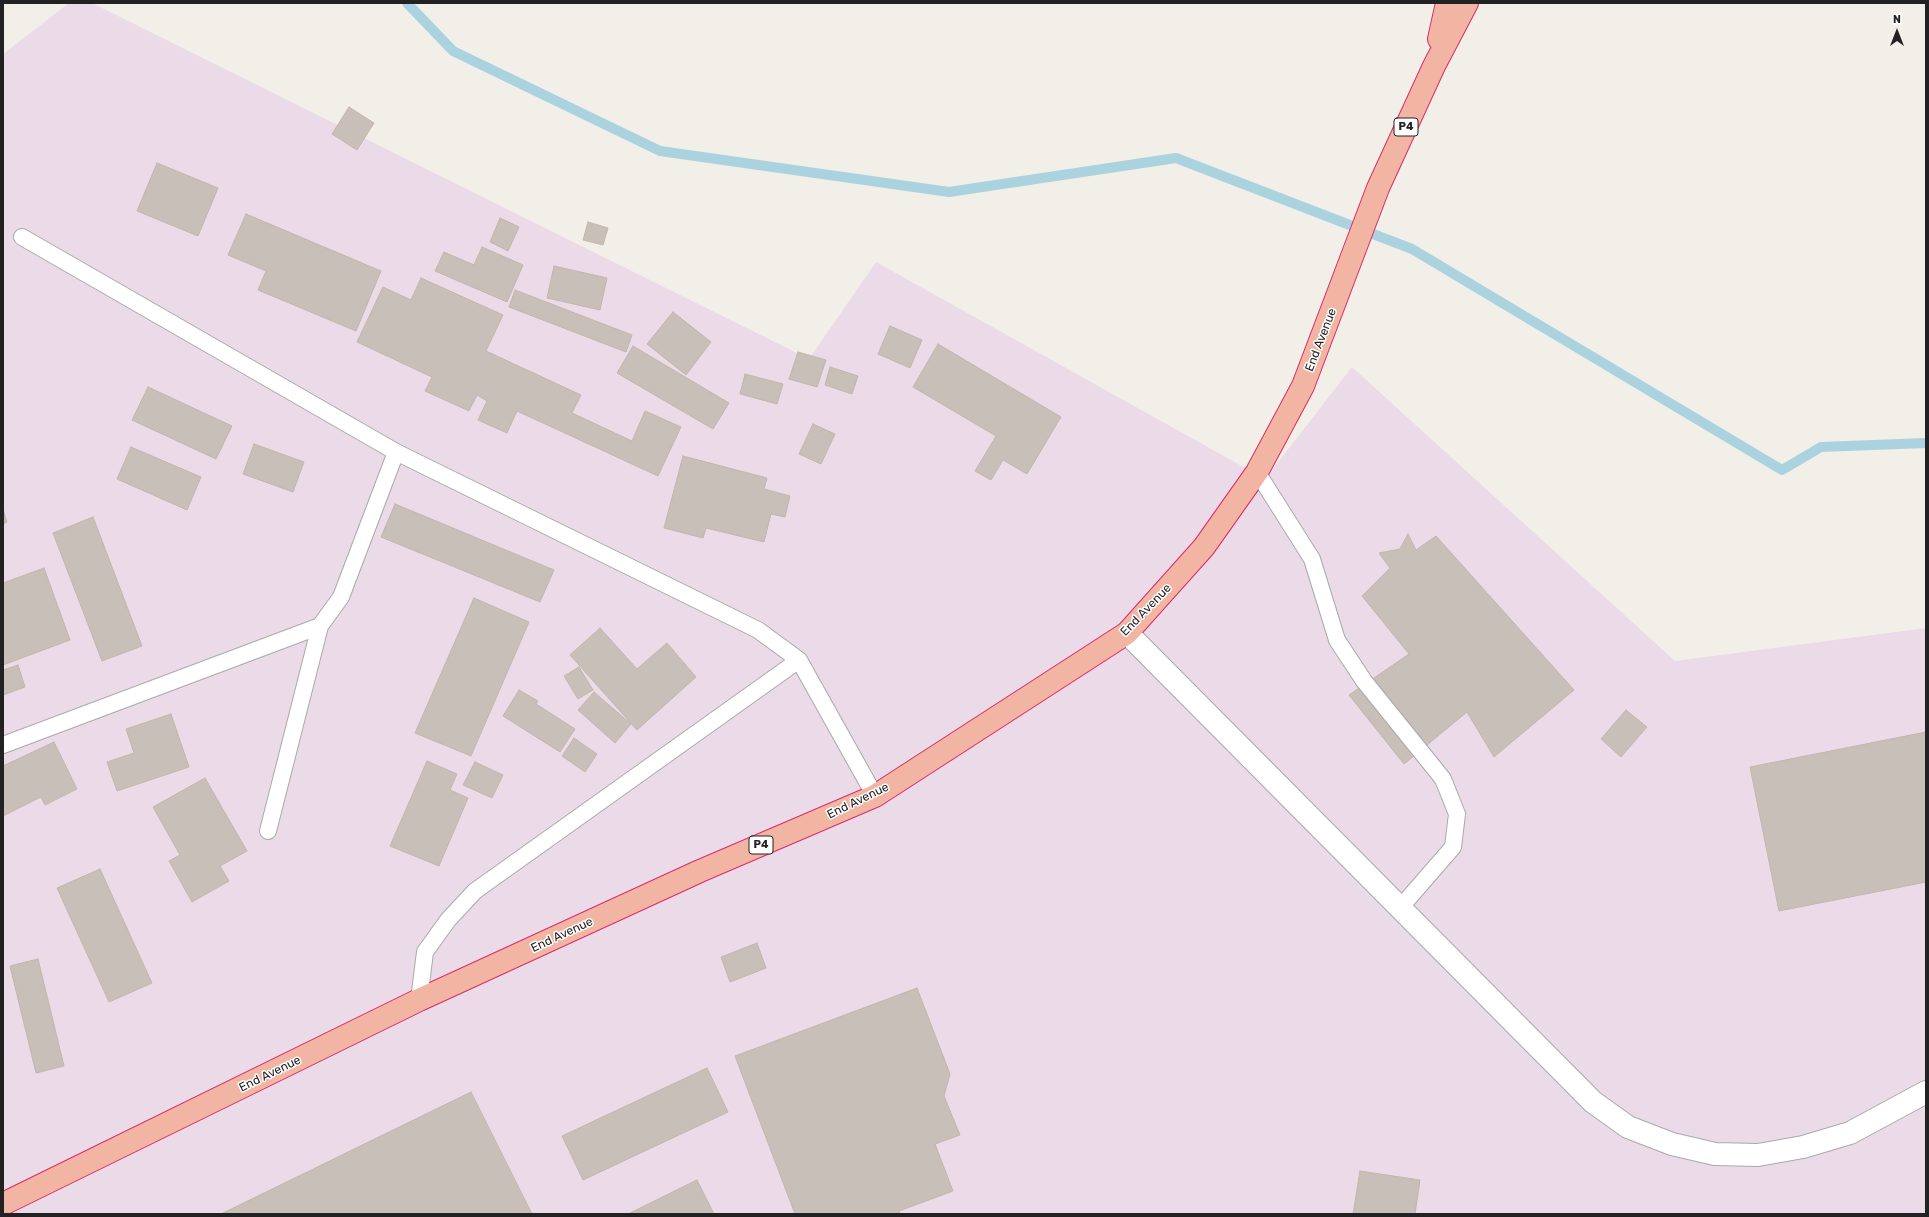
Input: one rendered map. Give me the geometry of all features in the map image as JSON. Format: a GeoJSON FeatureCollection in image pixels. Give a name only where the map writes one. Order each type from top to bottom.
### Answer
{"type":"FeatureCollection","features":[{"type":"Feature","properties":{"kind":"highway","name":"End Avenue"},"geometry":{"type":"LineString","coordinates":[[1434,66],[1447,3]]}},
{"type":"Feature","properties":{"kind":"highway","name":"End Avenue"},"geometry":{"type":"LineString","coordinates":[[3,1204],[420,1000],[700,871],[875,796],[1127,633],[1204,547],[1257,472],[1303,386],[1378,188],[1434,66],[1467,3]]}},
{"type":"Feature","properties":{"kind":"street"},"geometry":{"type":"LineString","coordinates":[[1127,633],[1593,1102],[1628,1127],[1672,1144],[1715,1154],[1751,1155],[1803,1147],[1850,1132],[1926,1092]]}},
{"type":"Feature","properties":{"kind":"lane"},"geometry":{"type":"LineString","coordinates":[[22,236],[396,452],[758,630],[799,660],[875,796]]}},
{"type":"Feature","properties":{"kind":"lane"},"geometry":{"type":"LineString","coordinates":[[268,831],[320,626],[341,597],[396,452]]}},
{"type":"Feature","properties":{"kind":"lane"},"geometry":{"type":"LineString","coordinates":[[1257,472],[1312,559],[1337,640],[1364,680],[1443,779],[1457,814],[1453,847],[1400,908]]}},
{"type":"Feature","properties":{"kind":"lane"},"geometry":{"type":"LineString","coordinates":[[3,745],[320,626]]}},
{"type":"Feature","properties":{"kind":"lane"},"geometry":{"type":"LineString","coordinates":[[420,1000],[424,952],[448,920],[474,891],[799,660]]}},
{"type":"Feature","properties":{"kind":"shaded area"},"geometry":{"type":"Polygon","coordinates":[[[69,3],[92,3],[809,359],[876,262],[1265,479],[1352,367],[1675,661],[1926,628],[1926,1214],[3,1214],[3,54],[69,3]]]}},
{"type":"Feature","properties":{"kind":"building"},"geometry":{"type":"Polygon","coordinates":[[[349,107],[374,123],[357,150],[332,134],[349,107]]]}},
{"type":"Feature","properties":{"kind":"building"},"geometry":{"type":"Polygon","coordinates":[[[157,163],[218,188],[198,236],[137,211],[157,163]]]}},
{"type":"Feature","properties":{"kind":"building"},"geometry":{"type":"Polygon","coordinates":[[[246,214],[381,271],[356,331],[258,290],[266,271],[228,255],[246,214]]]}},
{"type":"Feature","properties":{"kind":"building"},"geometry":{"type":"Polygon","coordinates":[[[500,218],[519,227],[508,251],[490,242],[500,218]]]}},
{"type":"Feature","properties":{"kind":"building"},"geometry":{"type":"Polygon","coordinates":[[[588,222],[608,228],[603,245],[583,240],[588,222]]]}},
{"type":"Feature","properties":{"kind":"building"},"geometry":{"type":"Polygon","coordinates":[[[482,247],[523,265],[507,302],[435,271],[444,252],[474,265],[482,247]]]}},
{"type":"Feature","properties":{"kind":"building"},"geometry":{"type":"Polygon","coordinates":[[[554,266],[607,278],[600,310],[547,298],[554,266]]]}},
{"type":"Feature","properties":{"kind":"building"},"geometry":{"type":"Polygon","coordinates":[[[421,278],[503,315],[486,351],[581,395],[572,413],[632,441],[645,411],[681,427],[658,476],[517,411],[507,433],[478,420],[487,401],[477,395],[469,411],[425,391],[432,377],[357,342],[383,287],[411,300],[421,278]]]}},
{"type":"Feature","properties":{"kind":"building"},"geometry":{"type":"Polygon","coordinates":[[[515,290],[632,335],[626,352],[509,307],[515,290]]]}},
{"type":"Feature","properties":{"kind":"building"},"geometry":{"type":"Polygon","coordinates":[[[673,312],[711,342],[686,375],[647,344],[673,312]]]}},
{"type":"Feature","properties":{"kind":"building"},"geometry":{"type":"Polygon","coordinates":[[[890,326],[922,340],[910,368],[878,354],[890,326]]]}},
{"type":"Feature","properties":{"kind":"building"},"geometry":{"type":"Polygon","coordinates":[[[938,344],[1061,417],[1027,474],[1003,460],[991,480],[975,471],[996,436],[913,387],[938,344]]]}},
{"type":"Feature","properties":{"kind":"building"},"geometry":{"type":"Polygon","coordinates":[[[633,346],[729,403],[713,429],[617,373],[633,346]]]}},
{"type":"Feature","properties":{"kind":"building"},"geometry":{"type":"Polygon","coordinates":[[[798,352],[826,360],[817,387],[789,379],[798,352]]]}},
{"type":"Feature","properties":{"kind":"building"},"geometry":{"type":"Polygon","coordinates":[[[830,367],[858,376],[852,394],[825,385],[830,367]]]}},
{"type":"Feature","properties":{"kind":"building"},"geometry":{"type":"Polygon","coordinates":[[[745,374],[783,384],[777,404],[740,394],[745,374]]]}},
{"type":"Feature","properties":{"kind":"building"},"geometry":{"type":"Polygon","coordinates":[[[148,387],[232,426],[216,459],[132,420],[148,387]]]}},
{"type":"Feature","properties":{"kind":"building"},"geometry":{"type":"Polygon","coordinates":[[[813,424],[835,434],[821,464],[799,454],[813,424]]]}},
{"type":"Feature","properties":{"kind":"building"},"geometry":{"type":"Polygon","coordinates":[[[254,444],[304,462],[293,492],[243,474],[254,444]]]}},
{"type":"Feature","properties":{"kind":"building"},"geometry":{"type":"Polygon","coordinates":[[[131,447],[201,477],[187,510],[117,479],[131,447]]]}},
{"type":"Feature","properties":{"kind":"building"},"geometry":{"type":"Polygon","coordinates":[[[683,456],[767,478],[764,489],[790,496],[785,517],[771,514],[764,542],[706,528],[703,538],[664,528],[683,456]]]}},
{"type":"Feature","properties":{"kind":"building"},"geometry":{"type":"Polygon","coordinates":[[[395,504],[554,570],[540,602],[381,537],[395,504]]]}},
{"type":"Feature","properties":{"kind":"building"},"geometry":{"type":"Polygon","coordinates":[[[3,509],[7,522],[3,524],[3,509]]]}},
{"type":"Feature","properties":{"kind":"building"},"geometry":{"type":"Polygon","coordinates":[[[93,517],[142,646],[102,661],[53,533],[93,517]]]}},
{"type":"Feature","properties":{"kind":"building"},"geometry":{"type":"Polygon","coordinates":[[[1408,534],[1416,550],[1436,536],[1574,690],[1494,757],[1467,712],[1404,764],[1349,695],[1409,654],[1362,596],[1390,568],[1379,553],[1400,549],[1408,534]]]}},
{"type":"Feature","properties":{"kind":"building"},"geometry":{"type":"Polygon","coordinates":[[[44,568],[70,640],[3,665],[3,583],[44,568]]]}},
{"type":"Feature","properties":{"kind":"building"},"geometry":{"type":"Polygon","coordinates":[[[474,598],[529,622],[471,756],[415,733],[474,598]]]}},
{"type":"Feature","properties":{"kind":"building"},"geometry":{"type":"Polygon","coordinates":[[[600,628],[637,669],[667,643],[696,677],[637,730],[570,655],[600,628]]]}},
{"type":"Feature","properties":{"kind":"building"},"geometry":{"type":"Polygon","coordinates":[[[18,665],[25,687],[3,695],[3,670],[18,665]]]}},
{"type":"Feature","properties":{"kind":"building"},"geometry":{"type":"Polygon","coordinates":[[[579,667],[593,690],[578,699],[564,676],[579,667]]]}},
{"type":"Feature","properties":{"kind":"building"},"geometry":{"type":"Polygon","coordinates":[[[519,690],[538,701],[536,704],[575,729],[560,752],[503,716],[519,690]]]}},
{"type":"Feature","properties":{"kind":"building"},"geometry":{"type":"Polygon","coordinates":[[[594,692],[631,724],[615,743],[578,710],[594,692]]]}},
{"type":"Feature","properties":{"kind":"building"},"geometry":{"type":"Polygon","coordinates":[[[1626,710],[1647,727],[1621,757],[1601,739],[1626,710]]]}},
{"type":"Feature","properties":{"kind":"building"},"geometry":{"type":"Polygon","coordinates":[[[171,714],[189,767],[117,791],[107,762],[134,753],[126,729],[171,714]]]}},
{"type":"Feature","properties":{"kind":"building"},"geometry":{"type":"Polygon","coordinates":[[[1926,732],[1926,882],[1779,911],[1750,767],[1926,732]]]}},
{"type":"Feature","properties":{"kind":"building"},"geometry":{"type":"Polygon","coordinates":[[[574,738],[597,754],[585,772],[562,756],[574,738]]]}},
{"type":"Feature","properties":{"kind":"building"},"geometry":{"type":"Polygon","coordinates":[[[54,742],[77,789],[45,805],[41,797],[3,816],[3,766],[54,742]]]}},
{"type":"Feature","properties":{"kind":"building"},"geometry":{"type":"Polygon","coordinates":[[[427,761],[457,774],[450,790],[468,798],[439,866],[390,846],[427,761]]]}},
{"type":"Feature","properties":{"kind":"building"},"geometry":{"type":"Polygon","coordinates":[[[475,762],[503,775],[492,798],[463,785],[475,762]]]}},
{"type":"Feature","properties":{"kind":"building"},"geometry":{"type":"Polygon","coordinates":[[[205,778],[247,851],[220,866],[229,881],[192,902],[169,861],[180,855],[153,807],[205,778]]]}},
{"type":"Feature","properties":{"kind":"building"},"geometry":{"type":"Polygon","coordinates":[[[100,869],[152,983],[109,1002],[57,888],[100,869]]]}},
{"type":"Feature","properties":{"kind":"building"},"geometry":{"type":"Polygon","coordinates":[[[757,943],[766,968],[730,982],[721,957],[757,943]]]}},
{"type":"Feature","properties":{"kind":"building"},"geometry":{"type":"Polygon","coordinates":[[[38,959],[64,1066],[36,1073],[10,966],[38,959]]]}},
{"type":"Feature","properties":{"kind":"building"},"geometry":{"type":"Polygon","coordinates":[[[917,988],[950,1074],[944,1096],[960,1135],[935,1144],[953,1191],[899,1211],[900,1214],[795,1214],[735,1056],[917,988]]]}},
{"type":"Feature","properties":{"kind":"building"},"geometry":{"type":"Polygon","coordinates":[[[707,1068],[728,1112],[583,1180],[562,1136],[707,1068]]]}},
{"type":"Feature","properties":{"kind":"building"},"geometry":{"type":"Polygon","coordinates":[[[471,1092],[532,1214],[221,1214],[471,1092]]]}},
{"type":"Feature","properties":{"kind":"building"},"geometry":{"type":"Polygon","coordinates":[[[1360,1171],[1420,1180],[1415,1214],[1353,1214],[1360,1171]]]}},
{"type":"Feature","properties":{"kind":"building"},"geometry":{"type":"Polygon","coordinates":[[[697,1180],[714,1214],[628,1214],[697,1180]]]}},
{"type":"Feature","properties":{"kind":"waterway"},"geometry":{"type":"LineString","coordinates":[[407,3],[453,51],[660,151],[949,192],[1176,158],[1412,249],[1782,470],[1821,447],[1926,443]]}}]}
